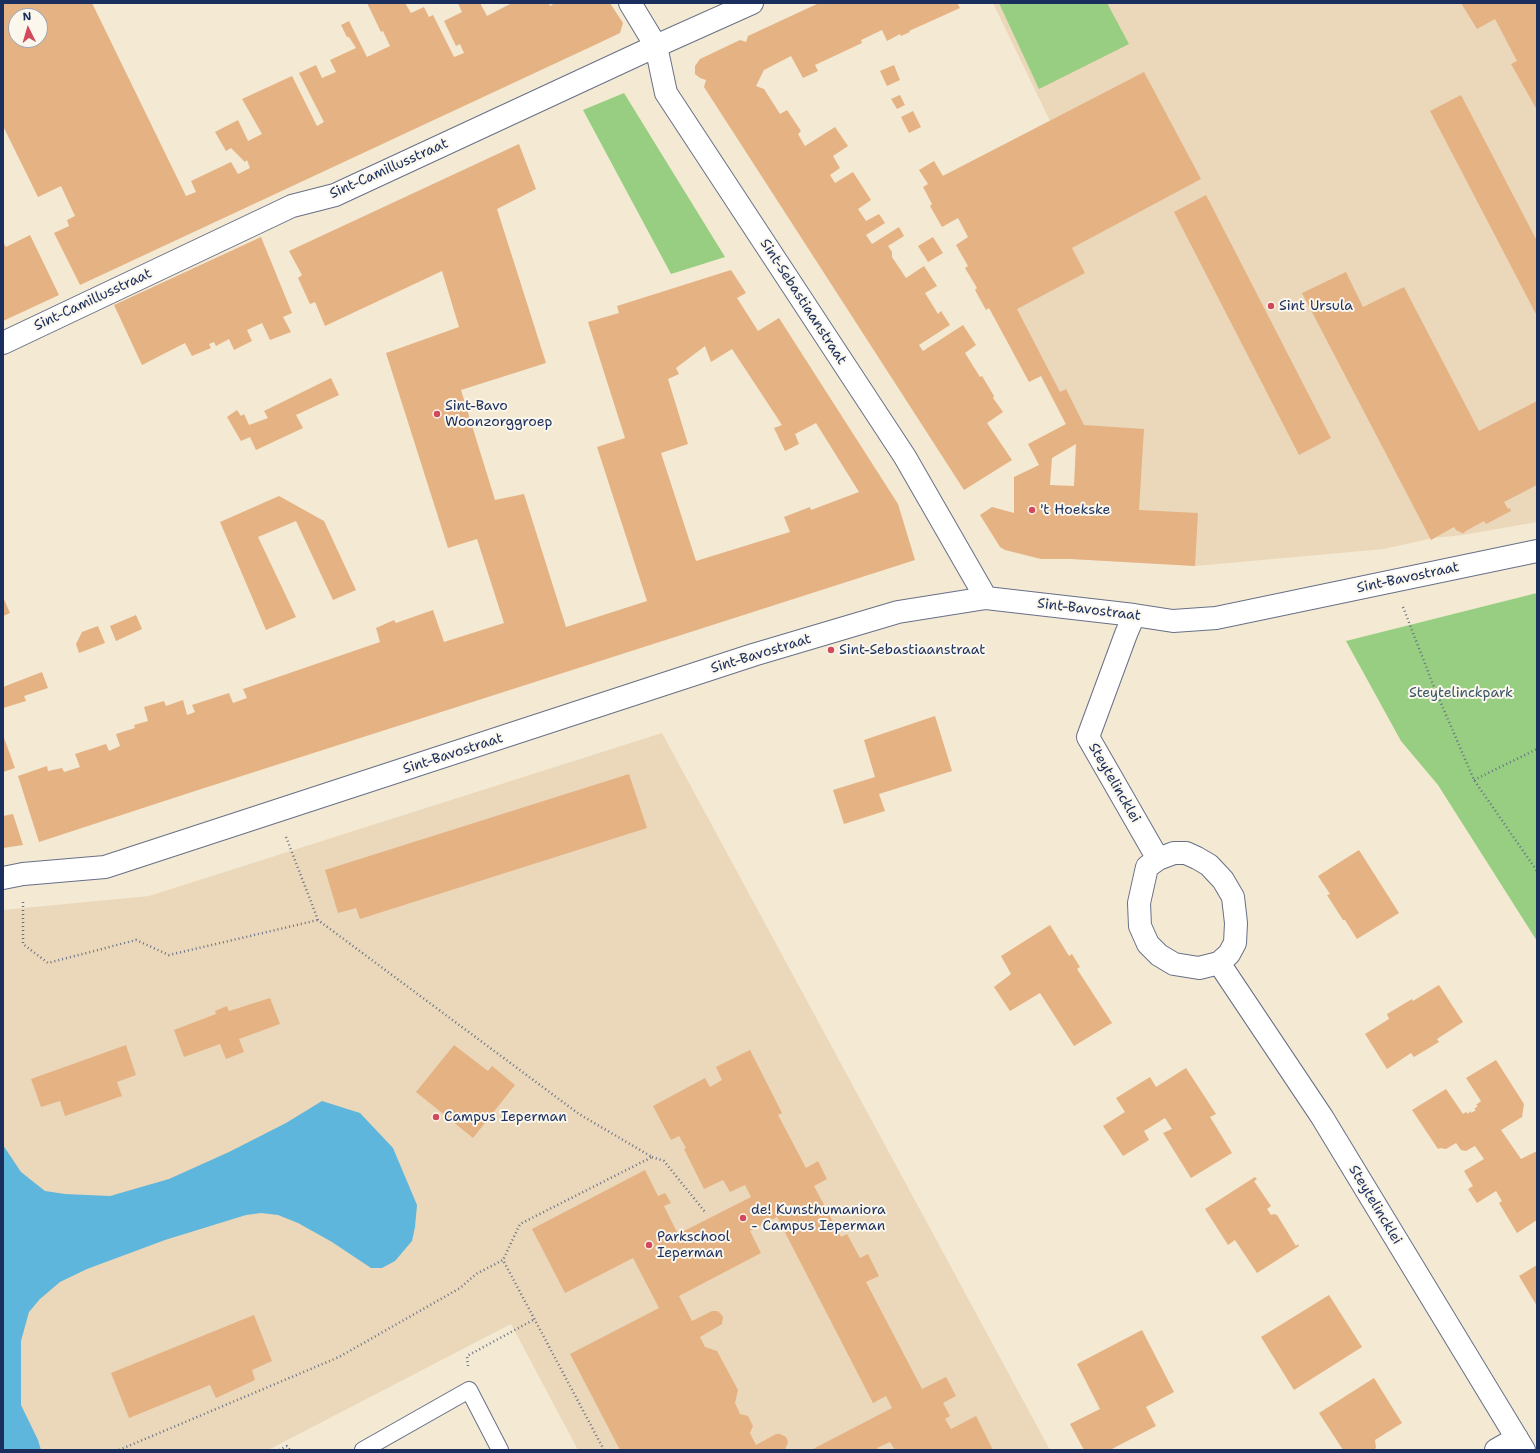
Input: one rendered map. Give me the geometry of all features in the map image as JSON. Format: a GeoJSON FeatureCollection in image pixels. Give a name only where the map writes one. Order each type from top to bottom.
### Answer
{"type":"FeatureCollection","features":[{"type":"Feature","properties":{"kind":"street","name":"Sint-Sebastiaanstraat"},"geometry":{"type":"LineString","coordinates":[[630,3],[656,46],[666,93],[905,457],[986,598]]}},
{"type":"Feature","properties":{"kind":"street","name":"Sint-Camillusstraat"},"geometry":{"type":"LineString","coordinates":[[3,343],[292,206],[335,195],[752,3]]}},
{"type":"Feature","properties":{"kind":"street","name":"Sint-Bavostraat"},"geometry":{"type":"LineString","coordinates":[[13,876],[105,867],[768,651],[898,612],[986,598],[1173,621],[1216,618],[1393,582],[1537,550]]}},
{"type":"Feature","properties":{"kind":"street","name":"Steytelincklei"},"geometry":{"type":"LineString","coordinates":[[1134,615],[1088,737],[1158,859]]}},
{"type":"Feature","properties":{"kind":"street"},"geometry":{"type":"LineString","coordinates":[[1174,852],[1186,853],[1197,858],[1209,865],[1223,880],[1233,897],[1236,923],[1235,943],[1230,954],[1219,963],[1199,968],[1174,964],[1159,955],[1148,944],[1140,926],[1139,903],[1147,867],[1158,859],[1174,852]]}},
{"type":"Feature","properties":{"kind":"street","name":"Steytelincklei"},"geometry":{"type":"LineString","coordinates":[[1219,963],[1322,1117],[1521,1444]]}},
{"type":"Feature","properties":{"kind":"street"},"geometry":{"type":"LineString","coordinates":[[1496,1450],[1521,1444]]}},
{"type":"Feature","properties":{"kind":"lane"},"geometry":{"type":"LineString","coordinates":[[362,1450],[469,1390],[500,1450]]}},
{"type":"Feature","properties":{"kind":"path"},"geometry":{"type":"LineString","coordinates":[[1393,582],[1434,687],[1474,780],[1537,871]]}},
{"type":"Feature","properties":{"kind":"path"},"geometry":{"type":"LineString","coordinates":[[1474,780],[1537,749]]}},
{"type":"Feature","properties":{"kind":"path"},"geometry":{"type":"LineString","coordinates":[[276,812],[318,920],[579,1114],[652,1157],[664,1161],[705,1212]]}},
{"type":"Feature","properties":{"kind":"path"},"geometry":{"type":"LineString","coordinates":[[13,876],[23,944],[48,963],[136,940],[169,955],[318,920]]}},
{"type":"Feature","properties":{"kind":"path"},"geometry":{"type":"LineString","coordinates":[[119,1450],[339,1358],[460,1288],[476,1274],[503,1260],[520,1224],[652,1157]]}},
{"type":"Feature","properties":{"kind":"path"},"geometry":{"type":"LineString","coordinates":[[503,1260],[604,1450]]}},
{"type":"Feature","properties":{"kind":"path"},"geometry":{"type":"LineString","coordinates":[[469,1390],[467,1356],[535,1319]]}},
{"type":"Feature","properties":{"kind":"path"},"geometry":{"type":"LineString","coordinates":[[280,1450],[287,1446],[290,1450]]}},
{"type":"Feature","properties":{"kind":"shaded area","name":"Sint Ursula"},"geometry":{"type":"Polygon","coordinates":[[[993,3],[1537,3],[1537,522],[1463,535],[1433,538],[1384,549],[1195,566],[1071,559],[1076,444],[938,178],[1050,121],[993,3]]]}},
{"type":"Feature","properties":{"kind":"shaded area","name":"Campus Ieperman"},"geometry":{"type":"Polygon","coordinates":[[[662,733],[1050,1450],[578,1450],[511,1324],[268,1450],[3,1450],[3,910],[149,896],[662,733]]]}},
{"type":"Feature","properties":{"kind":"green space"},"geometry":{"type":"Polygon","coordinates":[[[999,3],[1107,3],[1129,44],[1039,89],[999,3]]]}},
{"type":"Feature","properties":{"kind":"green space"},"geometry":{"type":"Polygon","coordinates":[[[624,93],[725,257],[671,274],[583,110],[624,93]]]}},
{"type":"Feature","properties":{"kind":"green space","name":"Steytelinckpark"},"geometry":{"type":"Polygon","coordinates":[[[1537,593],[1537,941],[1438,785],[1401,741],[1346,641],[1537,593]]]}},
{"type":"Feature","properties":{"kind":"water"},"geometry":{"type":"Polygon","coordinates":[[[322,1101],[360,1113],[393,1148],[417,1205],[412,1241],[395,1261],[382,1268],[371,1268],[332,1242],[298,1223],[278,1215],[261,1213],[246,1215],[165,1240],[87,1269],[60,1282],[40,1299],[29,1312],[21,1341],[21,1405],[38,1440],[41,1450],[3,1450],[3,1145],[21,1172],[45,1191],[65,1194],[110,1196],[169,1179],[229,1152],[286,1123],[322,1101]]]}},
{"type":"Feature","properties":{"kind":"building"},"geometry":{"type":"Polygon","coordinates":[[[3,3],[92,3],[186,196],[196,192],[191,181],[231,162],[238,174],[250,168],[247,160],[245,162],[231,148],[226,151],[215,132],[238,120],[248,141],[262,134],[242,99],[292,76],[317,126],[324,122],[299,73],[316,65],[322,78],[336,72],[330,60],[356,48],[349,37],[347,37],[341,25],[349,21],[367,57],[390,46],[383,31],[381,32],[367,3],[405,3],[411,13],[424,7],[429,17],[433,15],[454,57],[464,53],[460,44],[456,46],[444,21],[462,12],[458,3],[480,3],[487,16],[512,3],[549,3],[550,6],[555,3],[610,3],[623,23],[620,33],[80,285],[54,233],[69,226],[67,220],[75,216],[61,186],[38,197],[3,126],[3,3]]]}},
{"type":"Feature","properties":{"kind":"building"},"geometry":{"type":"Polygon","coordinates":[[[819,3],[957,3],[960,8],[909,31],[910,32],[901,36],[900,34],[887,41],[882,30],[861,40],[862,43],[815,65],[818,71],[803,78],[791,56],[764,70],[756,86],[764,89],[780,114],[787,110],[801,131],[798,134],[805,146],[835,127],[848,146],[833,156],[840,168],[830,175],[835,183],[853,172],[871,200],[858,209],[866,221],[879,214],[885,223],[866,235],[872,244],[899,227],[904,236],[888,246],[892,252],[892,257],[906,278],[924,266],[937,286],[925,293],[938,314],[941,311],[950,325],[919,345],[923,351],[963,325],[976,345],[965,353],[980,377],[982,376],[994,396],[993,398],[1003,412],[987,423],[1012,460],[964,490],[704,87],[706,80],[695,74],[695,66],[700,59],[740,40],[746,42],[748,36],[819,3]]]}},
{"type":"Feature","properties":{"kind":"building"},"geometry":{"type":"Polygon","coordinates":[[[1461,3],[1537,3],[1537,110],[1511,64],[1517,61],[1495,19],[1477,29],[1461,3]]]}},
{"type":"Feature","properties":{"kind":"building"},"geometry":{"type":"Polygon","coordinates":[[[894,65],[900,80],[887,86],[880,71],[894,65]]]}},
{"type":"Feature","properties":{"kind":"building"},"geometry":{"type":"Polygon","coordinates":[[[1144,72],[1201,179],[1072,248],[1085,273],[1017,309],[1060,392],[1066,389],[1084,425],[1144,429],[1139,510],[1198,513],[1195,566],[1071,559],[1041,559],[1005,550],[1000,547],[980,515],[992,507],[1014,513],[1014,477],[1039,465],[1028,444],[1066,424],[1041,376],[1029,382],[989,308],[986,310],[975,290],[977,288],[965,268],[968,266],[956,245],[968,237],[958,218],[942,227],[930,206],[932,204],[923,187],[928,184],[919,170],[934,161],[943,176],[1144,72]],[[1076,444],[1052,458],[1050,485],[1074,486],[1076,444]]]}},
{"type":"Feature","properties":{"kind":"building"},"geometry":{"type":"Polygon","coordinates":[[[900,95],[905,105],[897,109],[891,99],[900,95]]]}},
{"type":"Feature","properties":{"kind":"building"},"geometry":{"type":"Polygon","coordinates":[[[1461,95],[1537,241],[1537,316],[1430,111],[1461,95]]]}},
{"type":"Feature","properties":{"kind":"building"},"geometry":{"type":"Polygon","coordinates":[[[913,111],[921,127],[909,133],[901,117],[913,111]]]}},
{"type":"Feature","properties":{"kind":"building","name":"Sint-Bavo Woonzorggroep"},"geometry":{"type":"Polygon","coordinates":[[[519,144],[536,189],[497,209],[546,363],[461,390],[495,500],[524,494],[566,627],[647,601],[597,447],[625,438],[588,322],[619,313],[617,306],[731,270],[746,293],[737,298],[758,331],[779,318],[898,504],[915,560],[39,842],[18,776],[47,766],[48,771],[62,768],[64,772],[80,767],[75,754],[106,744],[109,751],[120,746],[116,734],[135,728],[134,725],[148,721],[144,707],[164,701],[166,706],[183,700],[187,715],[195,712],[192,705],[229,693],[233,703],[247,698],[243,689],[380,642],[376,628],[394,620],[396,623],[433,610],[444,642],[504,623],[477,539],[448,548],[386,353],[459,327],[442,271],[325,326],[315,302],[310,304],[298,278],[302,275],[289,251],[519,144]],[[705,346],[676,368],[679,374],[668,379],[688,444],[661,453],[696,561],[790,532],[784,517],[810,507],[811,510],[859,492],[816,423],[795,434],[799,444],[785,451],[774,428],[782,425],[732,349],[711,362],[705,346]]]}},
{"type":"Feature","properties":{"kind":"building"},"geometry":{"type":"Polygon","coordinates":[[[1206,195],[1331,438],[1299,455],[1174,212],[1206,195]]]}},
{"type":"Feature","properties":{"kind":"building"},"geometry":{"type":"Polygon","coordinates":[[[30,235],[59,295],[3,321],[3,242],[6,247],[30,235]]]}},
{"type":"Feature","properties":{"kind":"building"},"geometry":{"type":"Polygon","coordinates":[[[261,237],[292,313],[283,317],[291,332],[270,340],[262,323],[247,330],[252,341],[234,350],[229,339],[216,346],[214,342],[209,344],[211,348],[192,356],[185,343],[142,365],[114,305],[261,237]]]}},
{"type":"Feature","properties":{"kind":"building"},"geometry":{"type":"Polygon","coordinates":[[[933,237],[943,253],[928,262],[918,246],[933,237]]]}},
{"type":"Feature","properties":{"kind":"building"},"geometry":{"type":"Polygon","coordinates":[[[1346,272],[1363,307],[1404,287],[1479,431],[1537,401],[1537,485],[1504,502],[1511,511],[1486,524],[1484,521],[1464,532],[1465,533],[1456,530],[1454,527],[1431,540],[1302,293],[1346,272]]]}},
{"type":"Feature","properties":{"kind":"building"},"geometry":{"type":"Polygon","coordinates":[[[331,378],[339,395],[296,415],[303,428],[256,450],[250,437],[241,441],[227,417],[237,410],[241,416],[244,414],[249,425],[268,418],[264,411],[331,378]]]}},
{"type":"Feature","properties":{"kind":"building"},"geometry":{"type":"Polygon","coordinates":[[[279,496],[324,521],[356,590],[333,600],[296,521],[258,537],[296,617],[266,630],[220,522],[279,496]]]}},
{"type":"Feature","properties":{"kind":"building"},"geometry":{"type":"Polygon","coordinates":[[[3,597],[10,613],[3,616],[3,597]]]}},
{"type":"Feature","properties":{"kind":"building"},"geometry":{"type":"Polygon","coordinates":[[[136,615],[142,629],[116,641],[110,626],[136,615]]]}},
{"type":"Feature","properties":{"kind":"building"},"geometry":{"type":"Polygon","coordinates":[[[98,626],[105,643],[79,653],[76,644],[82,632],[98,626]]]}},
{"type":"Feature","properties":{"kind":"building"},"geometry":{"type":"Polygon","coordinates":[[[42,672],[48,688],[24,696],[26,701],[3,708],[3,687],[42,672]]]}},
{"type":"Feature","properties":{"kind":"building"},"geometry":{"type":"Polygon","coordinates":[[[935,716],[952,771],[879,794],[885,811],[844,824],[833,790],[875,777],[864,740],[935,716]]]}},
{"type":"Feature","properties":{"kind":"building"},"geometry":{"type":"Polygon","coordinates":[[[3,735],[15,768],[3,772],[3,735]]]}},
{"type":"Feature","properties":{"kind":"building"},"geometry":{"type":"Polygon","coordinates":[[[629,774],[647,828],[360,919],[356,908],[338,913],[325,870],[629,774]]]}},
{"type":"Feature","properties":{"kind":"building"},"geometry":{"type":"Polygon","coordinates":[[[13,814],[23,845],[3,848],[3,816],[13,814]]]}},
{"type":"Feature","properties":{"kind":"building"},"geometry":{"type":"Polygon","coordinates":[[[1359,850],[1399,913],[1357,939],[1327,895],[1330,894],[1318,876],[1359,850]]]}},
{"type":"Feature","properties":{"kind":"building"},"geometry":{"type":"Polygon","coordinates":[[[1050,925],[1069,956],[1072,954],[1080,967],[1077,969],[1112,1023],[1074,1046],[1040,993],[1010,1011],[994,987],[1011,974],[1001,956],[1050,925]]]}},
{"type":"Feature","properties":{"kind":"building"},"geometry":{"type":"Polygon","coordinates":[[[1439,985],[1463,1022],[1437,1039],[1439,1042],[1414,1057],[1411,1053],[1387,1069],[1365,1034],[1389,1019],[1387,1014],[1412,999],[1413,1001],[1439,985]]]}},
{"type":"Feature","properties":{"kind":"building"},"geometry":{"type":"Polygon","coordinates":[[[270,998],[280,1024],[239,1039],[244,1052],[226,1059],[220,1044],[184,1057],[174,1030],[216,1014],[215,1011],[227,1006],[229,1011],[270,998]]]}},
{"type":"Feature","properties":{"kind":"building"},"geometry":{"type":"Polygon","coordinates":[[[126,1045],[136,1075],[117,1082],[122,1096],[65,1116],[60,1101],[41,1107],[31,1079],[126,1045]]]}},
{"type":"Feature","properties":{"kind":"building"},"geometry":{"type":"Polygon","coordinates":[[[454,1045],[488,1071],[492,1066],[515,1085],[473,1138],[416,1092],[454,1045]]]}},
{"type":"Feature","properties":{"kind":"building","name":"Parkschool Ieperman"},"geometry":{"type":"Polygon","coordinates":[[[750,1050],[782,1113],[778,1115],[806,1168],[818,1161],[827,1179],[814,1186],[841,1237],[847,1234],[860,1258],[868,1254],[879,1276],[866,1282],[922,1389],[946,1377],[956,1396],[943,1403],[950,1416],[945,1419],[951,1429],[976,1416],[993,1450],[895,1450],[890,1442],[877,1448],[879,1450],[811,1450],[892,1408],[886,1396],[873,1403],[777,1217],[750,1231],[761,1253],[679,1296],[692,1321],[712,1311],[717,1311],[723,1317],[722,1324],[700,1337],[705,1347],[717,1351],[738,1390],[735,1403],[740,1414],[748,1416],[753,1426],[750,1433],[756,1445],[776,1434],[780,1434],[786,1437],[788,1442],[785,1450],[620,1450],[570,1354],[659,1308],[633,1258],[565,1293],[532,1229],[645,1170],[658,1196],[665,1193],[671,1203],[664,1206],[678,1234],[751,1197],[745,1185],[730,1192],[723,1180],[704,1189],[684,1149],[686,1148],[679,1136],[671,1140],[653,1106],[705,1078],[710,1087],[722,1080],[716,1067],[750,1050]]]}},
{"type":"Feature","properties":{"kind":"building"},"geometry":{"type":"Polygon","coordinates":[[[1496,1060],[1524,1104],[1522,1117],[1501,1130],[1521,1159],[1537,1151],[1537,1220],[1517,1233],[1499,1203],[1502,1201],[1496,1191],[1477,1203],[1468,1189],[1473,1186],[1464,1171],[1484,1159],[1475,1146],[1466,1151],[1461,1150],[1456,1143],[1446,1149],[1438,1149],[1412,1110],[1446,1089],[1463,1114],[1466,1112],[1468,1114],[1470,1111],[1471,1113],[1476,1110],[1474,1109],[1478,1106],[1476,1105],[1481,1101],[1466,1078],[1496,1060]]]}},
{"type":"Feature","properties":{"kind":"building"},"geometry":{"type":"Polygon","coordinates":[[[1186,1068],[1216,1114],[1210,1117],[1232,1153],[1191,1178],[1163,1133],[1172,1129],[1165,1118],[1144,1131],[1149,1140],[1123,1156],[1103,1126],[1125,1112],[1116,1098],[1150,1077],[1156,1087],[1186,1068]]]}},
{"type":"Feature","properties":{"kind":"building"},"geometry":{"type":"Polygon","coordinates":[[[1255,1177],[1257,1179],[1254,1181],[1271,1206],[1267,1209],[1271,1215],[1277,1215],[1296,1246],[1298,1244],[1299,1246],[1257,1273],[1235,1240],[1228,1245],[1205,1209],[1255,1177]]]}},
{"type":"Feature","properties":{"kind":"building"},"geometry":{"type":"Polygon","coordinates":[[[1537,1265],[1537,1306],[1519,1276],[1537,1265]]]}},
{"type":"Feature","properties":{"kind":"building"},"geometry":{"type":"Polygon","coordinates":[[[1329,1295],[1362,1347],[1294,1390],[1261,1337],[1329,1295]]]}},
{"type":"Feature","properties":{"kind":"building"},"geometry":{"type":"Polygon","coordinates":[[[254,1315],[272,1361],[252,1370],[255,1380],[216,1398],[210,1385],[129,1418],[111,1373],[254,1315]]]}},
{"type":"Feature","properties":{"kind":"building"},"geometry":{"type":"Polygon","coordinates":[[[1142,1330],[1174,1392],[1146,1407],[1156,1426],[1110,1450],[1084,1450],[1070,1424],[1100,1409],[1077,1364],[1142,1330]]]}},
{"type":"Feature","properties":{"kind":"building"},"geometry":{"type":"Polygon","coordinates":[[[1374,1378],[1402,1423],[1375,1440],[1376,1448],[1373,1450],[1343,1450],[1319,1413],[1374,1378]]]}},
{"type":"Feature","properties":{"kind":"place","name":"Sint Ursula"},"geometry":{"type":"Point","coordinates":[1271,306]}},
{"type":"Feature","properties":{"kind":"place","name":"Sint-Bavo Woonzorggroep"},"geometry":{"type":"Point","coordinates":[437,414]}},
{"type":"Feature","properties":{"kind":"place","name":"'t Hoekske"},"geometry":{"type":"Point","coordinates":[1032,510]}},
{"type":"Feature","properties":{"kind":"place","name":"Sint-Sebastiaanstraat"},"geometry":{"type":"Point","coordinates":[831,650]}},
{"type":"Feature","properties":{"kind":"place","name":"Campus Ieperman"},"geometry":{"type":"Point","coordinates":[436,1117]}},
{"type":"Feature","properties":{"kind":"place","name":"de! Kunsthumaniora - Campus Ieperman"},"geometry":{"type":"Point","coordinates":[743,1218]}},
{"type":"Feature","properties":{"kind":"place","name":"Parkschool Ieperman"},"geometry":{"type":"Point","coordinates":[649,1245]}}]}
